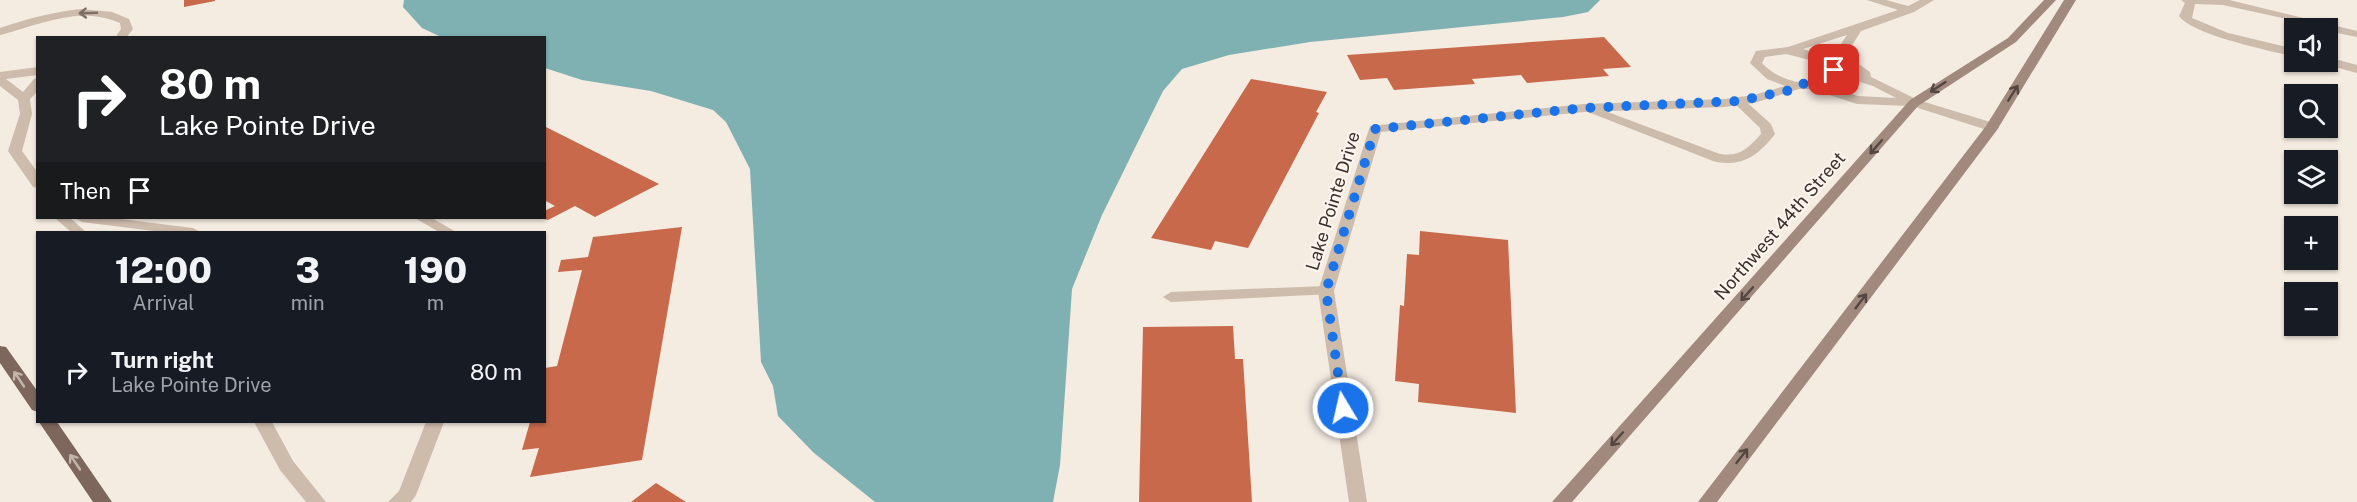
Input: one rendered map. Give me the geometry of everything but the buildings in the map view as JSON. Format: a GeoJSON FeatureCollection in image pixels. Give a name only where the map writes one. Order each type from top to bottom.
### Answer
{"type":"FeatureCollection","features":[{"type":"Feature","properties":{"kind":"main road"},"geometry":{"type":"LineString","coordinates":[[0,351],[36,403]]}},
{"type":"Feature","properties":{"kind":"main road"},"geometry":{"type":"LineString","coordinates":[[49,423],[103,502]]}},
{"type":"Feature","properties":{"kind":"street"},"geometry":{"type":"LineString","coordinates":[[1873,0],[1910,10]]}},
{"type":"Feature","properties":{"kind":"street"},"geometry":{"type":"LineString","coordinates":[[1914,103],[1857,100],[1765,73],[1756,63],[1756,58],[1767,51],[1809,45],[1836,34],[1855,31],[1910,10],[1928,0]]}},
{"type":"Feature","properties":{"kind":"street","name":"Northwest 44th Street"},"geometry":{"type":"LineString","coordinates":[[1561,502],[1914,103],[2012,40],[2050,0]]}},
{"type":"Feature","properties":{"kind":"street"},"geometry":{"type":"LineString","coordinates":[[1707,502],[1992,127],[2070,0]]}},
{"type":"Feature","properties":{"kind":"street"},"geometry":{"type":"LineString","coordinates":[[2284,50],[2224,35],[2188,20],[2185,16],[2189,1],[2223,2],[2357,34]]}},
{"type":"Feature","properties":{"kind":"street"},"geometry":{"type":"LineString","coordinates":[[0,32],[50,17],[101,13],[118,16],[126,21],[127,29],[122,36]]}},
{"type":"Feature","properties":{"kind":"street"},"geometry":{"type":"LineString","coordinates":[[1839,56],[1855,31]]}},
{"type":"Feature","properties":{"kind":"street"},"geometry":{"type":"LineString","coordinates":[[1809,45],[1824,48],[1839,56],[1877,82],[1914,103],[1992,127]]}},
{"type":"Feature","properties":{"kind":"street"},"geometry":{"type":"LineString","coordinates":[[1786,50],[1816,57],[1834,70],[1877,82]]}},
{"type":"Feature","properties":{"kind":"street"},"geometry":{"type":"LineString","coordinates":[[2338,64],[2357,69]]}},
{"type":"Feature","properties":{"kind":"street","name":"Lake Pointe Drive"},"geometry":{"type":"LineString","coordinates":[[1358,502],[1326,291],[1375,129],[1584,108],[1738,101],[1827,82],[1835,75],[1834,70]]}},
{"type":"Feature","properties":{"kind":"street"},"geometry":{"type":"LineString","coordinates":[[0,78],[36,71]]}},
{"type":"Feature","properties":{"kind":"street"},"geometry":{"type":"LineString","coordinates":[[1584,108],[1718,158],[1733,160],[1746,158],[1768,134],[1766,127],[1738,101],[1753,93],[1765,73]]}},
{"type":"Feature","properties":{"kind":"street"},"geometry":{"type":"LineString","coordinates":[[0,78],[24,99],[32,113],[15,151],[36,181]]}},
{"type":"Feature","properties":{"kind":"street"},"geometry":{"type":"LineString","coordinates":[[24,99],[36,84]]}},
{"type":"Feature","properties":{"kind":"street"},"geometry":{"type":"LineString","coordinates":[[63,219],[78,231]]}},
{"type":"Feature","properties":{"kind":"street"},"geometry":{"type":"LineString","coordinates":[[90,219],[185,231]]}},
{"type":"Feature","properties":{"kind":"street"},"geometry":{"type":"LineString","coordinates":[[424,219],[447,231]]}},
{"type":"Feature","properties":{"kind":"street"},"geometry":{"type":"LineString","coordinates":[[1171,297],[1326,291]]}},
{"type":"Feature","properties":{"kind":"street"},"geometry":{"type":"LineString","coordinates":[[264,423],[286,465],[317,502]]}},
{"type":"Feature","properties":{"kind":"street"},"geometry":{"type":"LineString","coordinates":[[397,502],[407,495],[435,423]]}},
{"type":"Feature","properties":{"kind":"water"},"geometry":{"type":"Polygon","coordinates":[[[404,0],[1600,0],[1588,12],[1563,17],[1310,42],[1229,55],[1182,69],[1163,91],[1102,215],[1072,289],[1060,465],[1053,502],[875,502],[814,453],[778,416],[773,386],[761,362],[750,169],[726,122],[713,110],[651,91],[582,80],[546,68],[546,36],[439,36],[422,28],[403,7],[404,0]]]}},
{"type":"Feature","properties":{"kind":"route"},"geometry":{"type":"LineString","coordinates":[[1343,408],[1326,291],[1375,129],[1584,108],[1738,101],[1787,91],[1800,84],[1827,82],[1835,75],[1834,70]]}}]}
